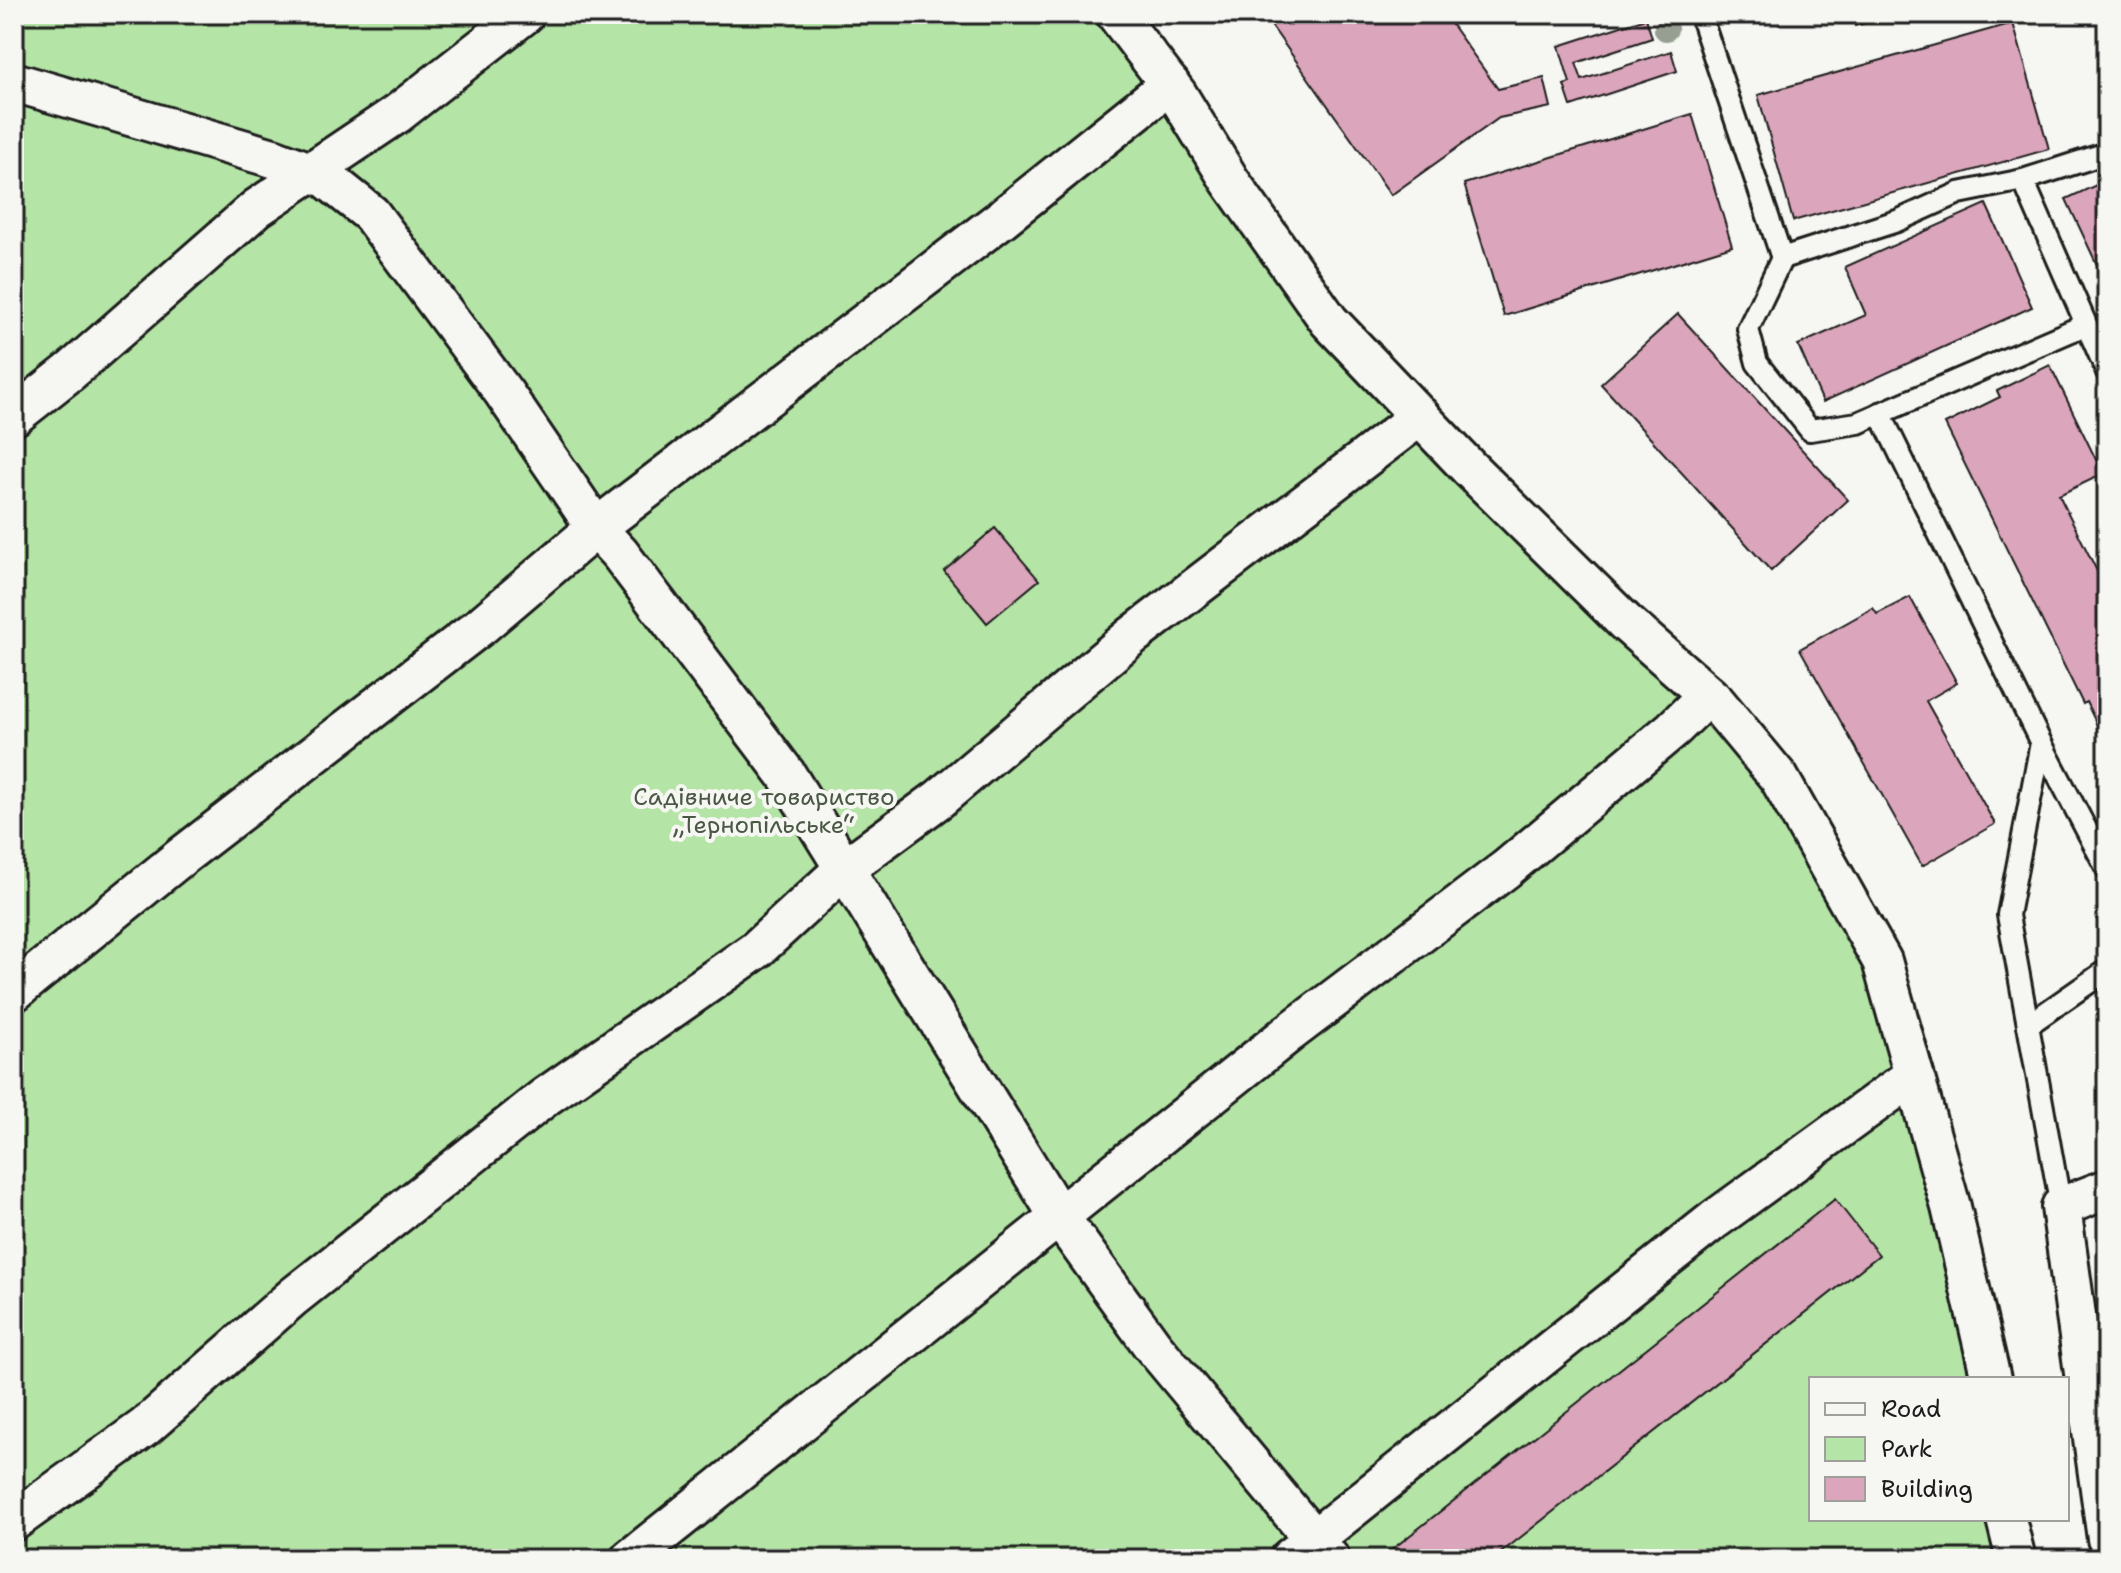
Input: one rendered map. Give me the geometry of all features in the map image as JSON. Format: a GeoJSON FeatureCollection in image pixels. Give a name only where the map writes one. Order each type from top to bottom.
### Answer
{"type":"FeatureCollection","features":[{"type":"Feature","properties":{"kind":"street"},"geometry":{"type":"LineString","coordinates":[[14,416],[71,371],[257,208],[397,114],[525,14]]}},
{"type":"Feature","properties":{"kind":"street"},"geometry":{"type":"LineString","coordinates":[[1116,14],[1170,84],[1230,181],[1329,321],[1625,622],[1708,695],[1779,778],[1882,961],[1951,1207],[1991,1377]]}},
{"type":"Feature","properties":{"kind":"street"},"geometry":{"type":"LineString","coordinates":[[14,82],[273,158],[326,178],[371,214],[504,393],[596,528],[620,554],[786,774],[844,869],[874,911],[1058,1215],[1152,1345],[1311,1552],[1714,1220],[1914,1075]]}},
{"type":"Feature","properties":{"kind":"street"},"geometry":{"type":"LineString","coordinates":[[14,992],[194,847],[482,625],[596,528],[988,230],[1170,84]]}},
{"type":"Feature","properties":{"kind":"street"},"geometry":{"type":"LineString","coordinates":[[14,1521],[145,1427],[293,1297],[545,1097],[756,950],[844,869],[939,799],[1132,636],[1420,416]]}},
{"type":"Feature","properties":{"kind":"street"},"geometry":{"type":"LineString","coordinates":[[630,1559],[1289,1033],[1506,869],[1673,729],[1708,695]]}},
{"type":"Feature","properties":{"kind":"street"},"geometry":{"type":"LineString","coordinates":[[2107,1189],[2061,1207],[2107,1539]]}},
{"type":"Feature","properties":{"kind":"street"},"geometry":{"type":"LineString","coordinates":[[2006,1521],[2016,1559]]}},
{"type":"Feature","properties":{"kind":"lane"},"geometry":{"type":"LineString","coordinates":[[1700,14],[1782,258],[1748,329],[1757,363],[1810,430],[1858,423],[2085,325]]}},
{"type":"Feature","properties":{"kind":"lane"},"geometry":{"type":"LineString","coordinates":[[1782,258],[1897,221],[1959,193],[2023,180],[2107,153]]}},
{"type":"Feature","properties":{"kind":"lane"},"geometry":{"type":"LineString","coordinates":[[2023,180],[2107,372]]}},
{"type":"Feature","properties":{"kind":"lane"},"geometry":{"type":"LineString","coordinates":[[1880,413],[2041,743],[2107,869]]}},
{"type":"Feature","properties":{"kind":"lane"},"geometry":{"type":"LineString","coordinates":[[2041,743],[2008,915],[2061,1207]]}},
{"type":"Feature","properties":{"kind":"lane"},"geometry":{"type":"LineString","coordinates":[[2028,1025],[2107,970]]}},
{"type":"Feature","properties":{"kind":"green space","name":"Садівниче товариство „Тернопільське“"},"geometry":{"type":"Polygon","coordinates":[[[14,14],[1116,14],[1329,321],[1715,701],[1882,961],[1990,1377],[1809,1377],[1809,1521],[2006,1521],[2016,1559],[14,1559],[14,14]]]}},
{"type":"Feature","properties":{"kind":"building"},"geometry":{"type":"Polygon","coordinates":[[[1263,14],[1444,14],[1498,89],[1544,78],[1551,107],[1499,118],[1391,195],[1263,14]]]}},
{"type":"Feature","properties":{"kind":"building"},"geometry":{"type":"Polygon","coordinates":[[[1851,14],[1895,14],[1855,26],[1851,14]]]}},
{"type":"Feature","properties":{"kind":"building"},"geometry":{"type":"Polygon","coordinates":[[[1646,18],[1652,38],[1576,63],[1582,80],[1671,51],[1677,71],[1571,106],[1564,85],[1570,83],[1559,46],[1646,18]]]}},
{"type":"Feature","properties":{"kind":"building"},"geometry":{"type":"Polygon","coordinates":[[[2013,23],[2049,149],[1793,221],[1758,95],[2013,23]]]}},
{"type":"Feature","properties":{"kind":"building"},"geometry":{"type":"Polygon","coordinates":[[[1692,114],[1732,246],[1504,316],[1464,184],[1692,114]]]}},
{"type":"Feature","properties":{"kind":"building"},"geometry":{"type":"Polygon","coordinates":[[[2107,180],[2107,286],[2066,199],[2107,180]]]}},
{"type":"Feature","properties":{"kind":"building"},"geometry":{"type":"Polygon","coordinates":[[[1986,204],[2032,307],[1823,402],[1798,345],[1866,315],[1845,267],[1986,204]]]}},
{"type":"Feature","properties":{"kind":"building"},"geometry":{"type":"Polygon","coordinates":[[[1678,314],[1848,500],[1771,571],[1601,384],[1678,314]]]}},
{"type":"Feature","properties":{"kind":"building"},"geometry":{"type":"Polygon","coordinates":[[[2050,365],[2103,474],[2059,495],[2107,591],[2107,745],[2086,702],[2083,704],[1945,424],[2000,397],[1997,391],[2050,365]]]}},
{"type":"Feature","properties":{"kind":"building"},"geometry":{"type":"Polygon","coordinates":[[[995,528],[1039,580],[987,623],[944,571],[995,528]]]}},
{"type":"Feature","properties":{"kind":"building"},"geometry":{"type":"Polygon","coordinates":[[[1910,597],[1957,683],[1926,701],[1995,824],[1922,866],[1800,649],[1873,608],[1877,614],[1910,597]]]}},
{"type":"Feature","properties":{"kind":"building"},"geometry":{"type":"Polygon","coordinates":[[[1835,1199],[1879,1255],[1493,1559],[1380,1559],[1835,1199]]]}}]}
